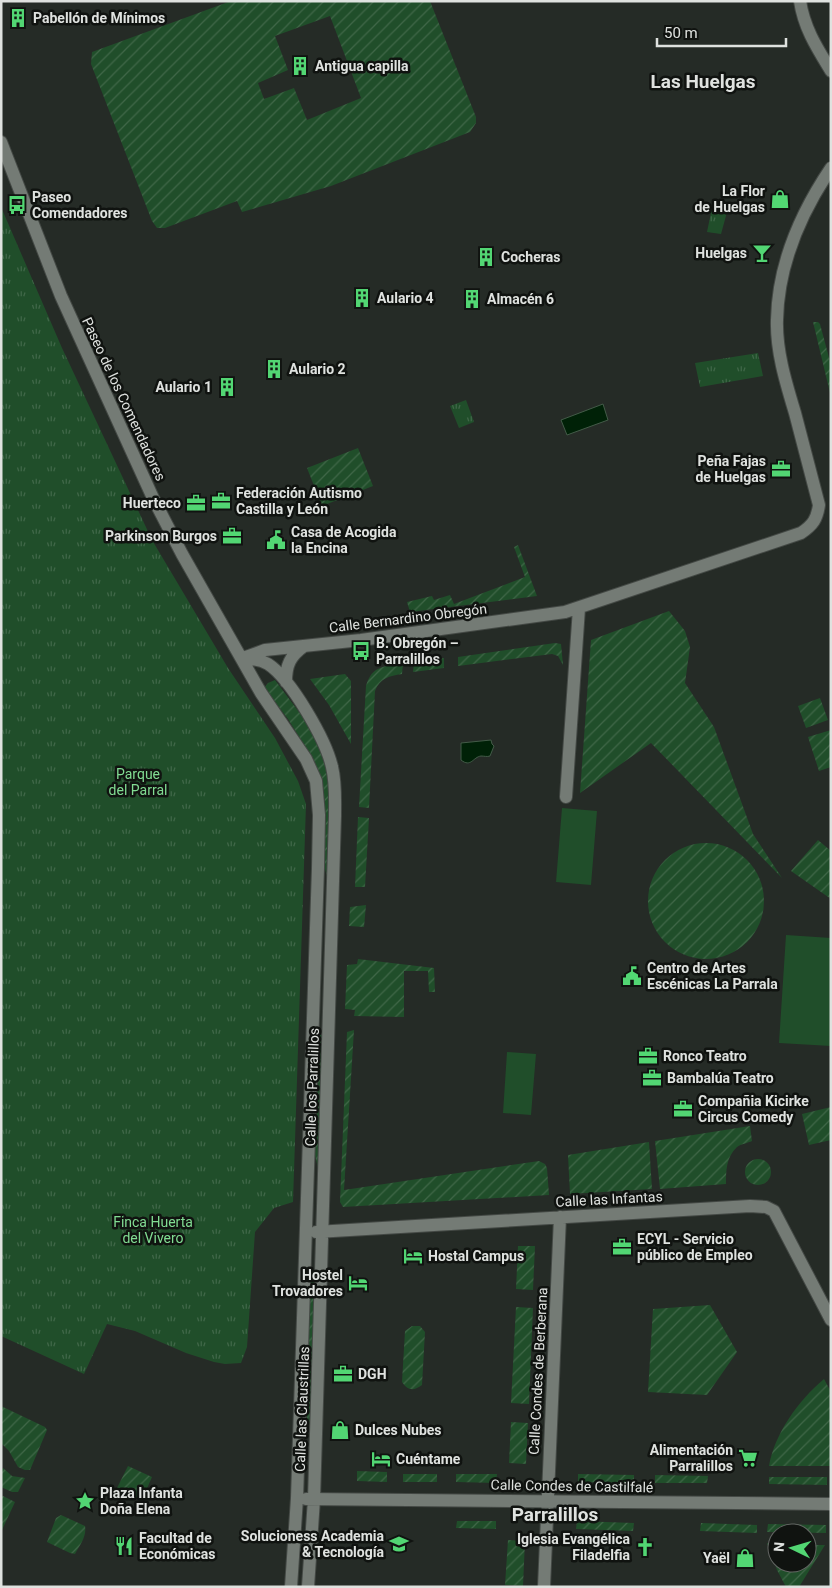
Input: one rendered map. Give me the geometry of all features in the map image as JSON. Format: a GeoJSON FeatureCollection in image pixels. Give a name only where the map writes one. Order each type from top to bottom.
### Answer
{"type":"FeatureCollection","features":[{"type":"Feature","properties":{"kind":"street"},"geometry":{"type":"LineString","coordinates":[[800,1],[803,17],[812,40],[831,70]]}},
{"type":"Feature","properties":{"kind":"street","name":"Paseo de los Comendadores"},"geometry":{"type":"LineString","coordinates":[[1,142],[61,296],[153,498],[182,554],[242,659]]}},
{"type":"Feature","properties":{"kind":"street","name":"Calle Bernardino Obregón"},"geometry":{"type":"LineString","coordinates":[[242,659],[264,650],[550,615],[579,608],[801,533],[810,527],[815,521],[819,504],[785,380],[780,349],[778,314],[781,278],[790,246],[804,213],[831,168]]}},
{"type":"Feature","properties":{"kind":"street"},"geometry":{"type":"LineString","coordinates":[[566,797],[579,608]]}},
{"type":"Feature","properties":{"kind":"street"},"geometry":{"type":"LineString","coordinates":[[286,682],[286,670],[290,659],[304,646]]}},
{"type":"Feature","properties":{"kind":"street","name":"Calle los Parralillos"},"geometry":{"type":"LineString","coordinates":[[306,1232],[318,868],[319,815],[316,781],[306,759],[261,693],[242,659],[257,659],[267,664],[286,682],[320,736],[328,753],[335,778],[322,1231]]}},
{"type":"Feature","properties":{"kind":"street","name":"Calle los Parralillos"},"geometry":{"type":"LineString","coordinates":[[318,868],[325,891],[324,938],[331,944]]}},
{"type":"Feature","properties":{"kind":"street"},"geometry":{"type":"LineString","coordinates":[[314,961],[319,953],[331,944]]}},
{"type":"Feature","properties":{"kind":"street"},"geometry":{"type":"LineString","coordinates":[[309,1133],[315,1181],[313,1218],[322,1231]]}},
{"type":"Feature","properties":{"kind":"street","name":"Calle las Infantas"},"geometry":{"type":"LineString","coordinates":[[306,1232],[750,1206],[766,1207],[774,1211],[831,1320]]}},
{"type":"Feature","properties":{"kind":"street","name":"Calle Condes de Berberana"},"geometry":{"type":"LineString","coordinates":[[544,1587],[560,1217]]}},
{"type":"Feature","properties":{"kind":"street","name":"Calle las Claustrillas"},"geometry":{"type":"LineString","coordinates":[[308,1587],[314,1499],[322,1231]]}},
{"type":"Feature","properties":{"kind":"street","name":"Calle las Claustrillas"},"geometry":{"type":"LineString","coordinates":[[290,1587],[297,1498],[306,1232]]}},
{"type":"Feature","properties":{"kind":"street"},"geometry":{"type":"LineString","coordinates":[[300,1411],[306,1436],[305,1487],[308,1495],[314,1499]]}},
{"type":"Feature","properties":{"kind":"street","name":"Calle Condes de Castilfalé"},"geometry":{"type":"LineString","coordinates":[[297,1498],[831,1504]]}},
{"type":"Feature","properties":{"kind":"green space"},"geometry":{"type":"Polygon","coordinates":[[[231,1],[430,1],[476,117],[476,123],[470,132],[331,186],[242,212],[237,201],[165,228],[157,228],[152,221],[91,64],[92,52],[231,1]],[[330,16],[275,36],[288,70],[258,83],[264,99],[294,88],[307,120],[361,98],[330,16]]]}},
{"type":"Feature","properties":{"kind":"green space","name":"Parque del Parral"},"geometry":{"type":"Polygon","coordinates":[[[1,207],[62,348],[152,540],[228,668],[275,738],[298,781],[306,804],[293,1202],[274,1208],[255,1232],[247,1347],[241,1363],[225,1364],[214,1362],[186,1353],[135,1331],[107,1324],[84,1374],[1,1336],[1,207]]]}},
{"type":"Feature","properties":{"kind":"green space"},"geometry":{"type":"Polygon","coordinates":[[[712,208],[727,212],[721,234],[707,232],[712,208]]]}},
{"type":"Feature","properties":{"kind":"green space"},"geometry":{"type":"Polygon","coordinates":[[[813,322],[820,324],[831,365],[831,397],[813,322]]]}},
{"type":"Feature","properties":{"kind":"green space"},"geometry":{"type":"Polygon","coordinates":[[[758,353],[763,376],[700,387],[695,363],[758,353]]]}},
{"type":"Feature","properties":{"kind":"green space"},"geometry":{"type":"Polygon","coordinates":[[[466,400],[474,422],[459,428],[450,406],[466,400]]]}},
{"type":"Feature","properties":{"kind":"green space"},"geometry":{"type":"Polygon","coordinates":[[[358,448],[373,486],[322,506],[307,468],[358,448]]]}},
{"type":"Feature","properties":{"kind":"green space"},"geometry":{"type":"Polygon","coordinates":[[[518,545],[537,596],[410,612],[407,602],[432,596],[434,600],[450,595],[454,604],[525,577],[514,547],[518,545]]]}},
{"type":"Feature","properties":{"kind":"green space"},"geometry":{"type":"Polygon","coordinates":[[[669,611],[685,631],[690,647],[685,683],[714,727],[753,834],[782,878],[651,743],[580,793],[591,640],[669,611]]]}},
{"type":"Feature","properties":{"kind":"green space"},"geometry":{"type":"Polygon","coordinates":[[[555,643],[561,644],[563,665],[558,656],[552,654],[458,666],[458,657],[555,643]]]}},
{"type":"Feature","properties":{"kind":"green space"},"geometry":{"type":"Polygon","coordinates":[[[444,658],[444,668],[413,672],[414,662],[444,658]]]}},
{"type":"Feature","properties":{"kind":"green space"},"geometry":{"type":"Polygon","coordinates":[[[403,663],[402,674],[386,678],[375,691],[369,808],[359,807],[366,686],[375,671],[385,666],[403,663]]]}},
{"type":"Feature","properties":{"kind":"green space"},"geometry":{"type":"Polygon","coordinates":[[[345,674],[351,681],[351,744],[329,705],[310,679],[345,674]]]}},
{"type":"Feature","properties":{"kind":"green space"},"geometry":{"type":"Polygon","coordinates":[[[275,680],[302,716],[323,753],[329,783],[328,881],[323,861],[325,806],[322,778],[288,719],[264,688],[268,683],[275,680]]]}},
{"type":"Feature","properties":{"kind":"green space"},"geometry":{"type":"Polygon","coordinates":[[[820,698],[828,720],[806,728],[798,706],[820,698]]]}},
{"type":"Feature","properties":{"kind":"green space"},"geometry":{"type":"Polygon","coordinates":[[[831,730],[831,767],[819,771],[808,737],[831,730]]]}},
{"type":"Feature","properties":{"kind":"green space"},"geometry":{"type":"Polygon","coordinates":[[[562,808],[597,811],[591,885],[556,882],[562,808]]]}},
{"type":"Feature","properties":{"kind":"green space"},"geometry":{"type":"Polygon","coordinates":[[[358,817],[369,818],[365,887],[355,887],[358,817]]]}},
{"type":"Feature","properties":{"kind":"green space"},"geometry":{"type":"Polygon","coordinates":[[[818,840],[831,851],[831,899],[791,871],[818,840]]]}},
{"type":"Feature","properties":{"kind":"green space"},"geometry":{"type":"Polygon","coordinates":[[[706,843],[728,848],[747,860],[759,879],[764,901],[759,923],[747,942],[728,954],[706,959],[684,954],[665,942],[653,923],[648,901],[653,879],[665,860],[684,848],[706,843]]]}},
{"type":"Feature","properties":{"kind":"green space"},"geometry":{"type":"Polygon","coordinates":[[[366,905],[364,927],[349,926],[350,907],[366,905]]]}},
{"type":"Feature","properties":{"kind":"green space"},"geometry":{"type":"Polygon","coordinates":[[[786,935],[831,938],[831,1046],[779,1043],[786,935]]]}},
{"type":"Feature","properties":{"kind":"green space"},"geometry":{"type":"Polygon","coordinates":[[[358,959],[434,968],[435,992],[429,992],[428,971],[404,971],[404,1017],[354,1016],[355,1010],[345,1009],[347,965],[357,964],[358,959]]]}},
{"type":"Feature","properties":{"kind":"green space"},"geometry":{"type":"Polygon","coordinates":[[[354,1030],[344,1190],[539,1161],[545,1164],[547,1168],[549,1195],[343,1207],[340,1202],[347,1032],[354,1030]]]}},
{"type":"Feature","properties":{"kind":"green space"},"geometry":{"type":"Polygon","coordinates":[[[317,1035],[323,1035],[318,1168],[313,1147],[317,1035]]]}},
{"type":"Feature","properties":{"kind":"green space"},"geometry":{"type":"Polygon","coordinates":[[[507,1052],[536,1054],[531,1115],[503,1113],[507,1052]]]}},
{"type":"Feature","properties":{"kind":"green space"},"geometry":{"type":"Polygon","coordinates":[[[831,1107],[831,1140],[809,1145],[802,1114],[831,1107]]]}},
{"type":"Feature","properties":{"kind":"green space"},"geometry":{"type":"Polygon","coordinates":[[[750,1126],[752,1141],[740,1145],[733,1151],[727,1169],[726,1184],[660,1189],[655,1141],[750,1126]]]}},
{"type":"Feature","properties":{"kind":"green space"},"geometry":{"type":"Polygon","coordinates":[[[649,1142],[652,1189],[570,1194],[568,1155],[649,1142]]]}},
{"type":"Feature","properties":{"kind":"green space"},"geometry":{"type":"Polygon","coordinates":[[[758,1159],[767,1163],[771,1172],[767,1181],[758,1185],[749,1181],[745,1172],[749,1163],[758,1159]]]}},
{"type":"Feature","properties":{"kind":"green space"},"geometry":{"type":"Polygon","coordinates":[[[518,1246],[535,1246],[533,1290],[516,1289],[518,1246]]]}},
{"type":"Feature","properties":{"kind":"green space"},"geometry":{"type":"Polygon","coordinates":[[[309,1273],[316,1273],[311,1424],[307,1423],[306,1388],[309,1273]]]}},
{"type":"Feature","properties":{"kind":"green space"},"geometry":{"type":"Polygon","coordinates":[[[710,1305],[737,1352],[707,1395],[648,1392],[653,1309],[710,1305]]]}},
{"type":"Feature","properties":{"kind":"green space"},"geometry":{"type":"Polygon","coordinates":[[[516,1307],[533,1308],[529,1404],[511,1403],[516,1307]]]}},
{"type":"Feature","properties":{"kind":"green space"},"geometry":{"type":"Polygon","coordinates":[[[412,1326],[420,1326],[425,1332],[422,1385],[411,1389],[402,1382],[405,1331],[412,1326]]]}},
{"type":"Feature","properties":{"kind":"green space"},"geometry":{"type":"Polygon","coordinates":[[[824,1379],[831,1392],[831,1466],[769,1466],[776,1442],[789,1418],[805,1397],[824,1379]]]}},
{"type":"Feature","properties":{"kind":"green space"},"geometry":{"type":"Polygon","coordinates":[[[1,1406],[45,1427],[47,1430],[30,1470],[18,1467],[9,1451],[1,1443],[1,1406]]]}},
{"type":"Feature","properties":{"kind":"green space"},"geometry":{"type":"Polygon","coordinates":[[[511,1422],[528,1423],[526,1464],[509,1463],[511,1422]]]}},
{"type":"Feature","properties":{"kind":"green space"},"geometry":{"type":"Polygon","coordinates":[[[128,1466],[152,1477],[142,1500],[117,1488],[128,1466]]]}},
{"type":"Feature","properties":{"kind":"green space"},"geometry":{"type":"Polygon","coordinates":[[[3,1468],[12,1476],[25,1478],[18,1492],[12,1492],[1,1487],[1,1471],[3,1468]]]}},
{"type":"Feature","properties":{"kind":"green space"},"geometry":{"type":"Polygon","coordinates":[[[357,1471],[387,1472],[387,1482],[357,1481],[357,1471]]]}},
{"type":"Feature","properties":{"kind":"green space"},"geometry":{"type":"Polygon","coordinates":[[[403,1474],[437,1474],[437,1482],[403,1482],[403,1474]]]}},
{"type":"Feature","properties":{"kind":"green space"},"geometry":{"type":"Polygon","coordinates":[[[456,1474],[497,1474],[496,1483],[456,1482],[456,1474]]]}},
{"type":"Feature","properties":{"kind":"green space"},"geometry":{"type":"Polygon","coordinates":[[[578,1474],[634,1475],[634,1483],[578,1482],[578,1474]]]}},
{"type":"Feature","properties":{"kind":"green space"},"geometry":{"type":"Polygon","coordinates":[[[655,1475],[708,1476],[707,1483],[655,1483],[655,1475]]]}},
{"type":"Feature","properties":{"kind":"green space"},"geometry":{"type":"Polygon","coordinates":[[[769,1477],[827,1477],[827,1485],[769,1484],[769,1477]]]}},
{"type":"Feature","properties":{"kind":"green space"},"geometry":{"type":"Polygon","coordinates":[[[1,1495],[15,1502],[2,1530],[1,1530],[1,1495]]]}},
{"type":"Feature","properties":{"kind":"green space"},"geometry":{"type":"Polygon","coordinates":[[[61,1515],[85,1526],[84,1537],[75,1554],[47,1542],[56,1518],[61,1515]]]}},
{"type":"Feature","properties":{"kind":"green space"},"geometry":{"type":"Polygon","coordinates":[[[457,1521],[496,1521],[496,1529],[456,1528],[457,1521]]]}},
{"type":"Feature","properties":{"kind":"green space"},"geometry":{"type":"Polygon","coordinates":[[[577,1521],[634,1523],[633,1531],[576,1529],[577,1521]]]}},
{"type":"Feature","properties":{"kind":"green space"},"geometry":{"type":"Polygon","coordinates":[[[701,1523],[757,1525],[757,1533],[700,1531],[701,1523]]]}},
{"type":"Feature","properties":{"kind":"green space"},"geometry":{"type":"Polygon","coordinates":[[[817,1525],[826,1525],[826,1533],[817,1533],[817,1525]]]}},
{"type":"Feature","properties":{"kind":"green space"},"geometry":{"type":"Polygon","coordinates":[[[508,1540],[525,1541],[523,1586],[505,1585],[508,1540]]]}},
{"type":"Feature","properties":{"kind":"green space"},"geometry":{"type":"Polygon","coordinates":[[[817,1545],[825,1545],[817,1558],[817,1545]]]}},
{"type":"Feature","properties":{"kind":"green space"},"geometry":{"type":"Polygon","coordinates":[[[779,1573],[808,1573],[799,1587],[786,1587],[779,1573]]]}},
{"type":"Feature","properties":{"kind":"shaded area"},"geometry":{"type":"Polygon","coordinates":[[[603,404],[608,420],[567,435],[561,420],[603,404]]]}},
{"type":"Feature","properties":{"kind":"shaded area"},"geometry":{"type":"Polygon","coordinates":[[[491,740],[494,746],[490,756],[478,757],[470,763],[461,760],[461,743],[491,740]]]}},
{"type":"Feature","properties":{"kind":"place","name":"Pabellón de Mínimos"},"geometry":{"type":"Point","coordinates":[18,18]}},
{"type":"Feature","properties":{"kind":"place","name":"Antigua capilla"},"geometry":{"type":"Point","coordinates":[300,66]}},
{"type":"Feature","properties":{"kind":"place","name":"La Flor de Huelgas"},"geometry":{"type":"Point","coordinates":[780,199]}},
{"type":"Feature","properties":{"kind":"place","name":"Paseo Comendadores"},"geometry":{"type":"Point","coordinates":[17,205]}},
{"type":"Feature","properties":{"kind":"place","name":"Huelgas"},"geometry":{"type":"Point","coordinates":[762,253]}},
{"type":"Feature","properties":{"kind":"place","name":"Cocheras"},"geometry":{"type":"Point","coordinates":[486,257]}},
{"type":"Feature","properties":{"kind":"place","name":"Aulario 4"},"geometry":{"type":"Point","coordinates":[362,298]}},
{"type":"Feature","properties":{"kind":"place","name":"Almacén 6"},"geometry":{"type":"Point","coordinates":[472,299]}},
{"type":"Feature","properties":{"kind":"place","name":"Aulario 2"},"geometry":{"type":"Point","coordinates":[274,369]}},
{"type":"Feature","properties":{"kind":"place","name":"Aulario 1"},"geometry":{"type":"Point","coordinates":[227,387]}},
{"type":"Feature","properties":{"kind":"place","name":"Peña Fajas de Huelgas"},"geometry":{"type":"Point","coordinates":[781,469]}},
{"type":"Feature","properties":{"kind":"place","name":"Federación Autismo Castilla y León"},"geometry":{"type":"Point","coordinates":[221,501]}},
{"type":"Feature","properties":{"kind":"place","name":"Huerteco"},"geometry":{"type":"Point","coordinates":[196,503]}},
{"type":"Feature","properties":{"kind":"place","name":"Parkinson Burgos"},"geometry":{"type":"Point","coordinates":[232,536]}},
{"type":"Feature","properties":{"kind":"place","name":"Casa de Acogida la Encina"},"geometry":{"type":"Point","coordinates":[276,540]}},
{"type":"Feature","properties":{"kind":"place","name":"B. Obregón – Parralillos"},"geometry":{"type":"Point","coordinates":[361,651]}},
{"type":"Feature","properties":{"kind":"place","name":"Centro de Artes Escénicas La Parrala"},"geometry":{"type":"Point","coordinates":[632,976]}},
{"type":"Feature","properties":{"kind":"place","name":"Ronco Teatro"},"geometry":{"type":"Point","coordinates":[648,1056]}},
{"type":"Feature","properties":{"kind":"place","name":"Bambalúa Teatro"},"geometry":{"type":"Point","coordinates":[652,1078]}},
{"type":"Feature","properties":{"kind":"place","name":"Compañia Kicirke Circus Comedy"},"geometry":{"type":"Point","coordinates":[683,1109]}},
{"type":"Feature","properties":{"kind":"place","name":"ECYL - Servicio público de Empleo"},"geometry":{"type":"Point","coordinates":[622,1247]}},
{"type":"Feature","properties":{"kind":"place","name":"Hostal Campus"},"geometry":{"type":"Point","coordinates":[413,1256]}},
{"type":"Feature","properties":{"kind":"place","name":"Hostel Trovadores"},"geometry":{"type":"Point","coordinates":[358,1283]}},
{"type":"Feature","properties":{"kind":"place","name":"DGH"},"geometry":{"type":"Point","coordinates":[343,1374]}},
{"type":"Feature","properties":{"kind":"place","name":"Dulces Nubes"},"geometry":{"type":"Point","coordinates":[340,1430]}},
{"type":"Feature","properties":{"kind":"place","name":"Alimentación Parralillos"},"geometry":{"type":"Point","coordinates":[748,1458]}},
{"type":"Feature","properties":{"kind":"place","name":"Cuéntame"},"geometry":{"type":"Point","coordinates":[381,1459]}},
{"type":"Feature","properties":{"kind":"place","name":"Plaza Infanta Doña Elena"},"geometry":{"type":"Point","coordinates":[85,1501]}},
{"type":"Feature","properties":{"kind":"place","name":"Solucioness Academia & Tecnología"},"geometry":{"type":"Point","coordinates":[399,1544]}},
{"type":"Feature","properties":{"kind":"place","name":"Facultad de Económicas"},"geometry":{"type":"Point","coordinates":[124,1546]}},
{"type":"Feature","properties":{"kind":"place","name":"Iglesia Evangélica Filadelfia"},"geometry":{"type":"Point","coordinates":[645,1547]}},
{"type":"Feature","properties":{"kind":"place","name":"Yaël"},"geometry":{"type":"Point","coordinates":[745,1558]}},
{"type":"Feature","properties":{"kind":"district","name":"Las Huelgas"},"geometry":{"type":"Point","coordinates":[703,81]}},
{"type":"Feature","properties":{"kind":"district","name":"Parralillos"},"geometry":{"type":"Point","coordinates":[555,1514]}},
{"type":"Feature","properties":{"kind":"park label","name":"Finca Huerta del Vivero"},"geometry":{"type":"Point","coordinates":[153,1230]}}]}
